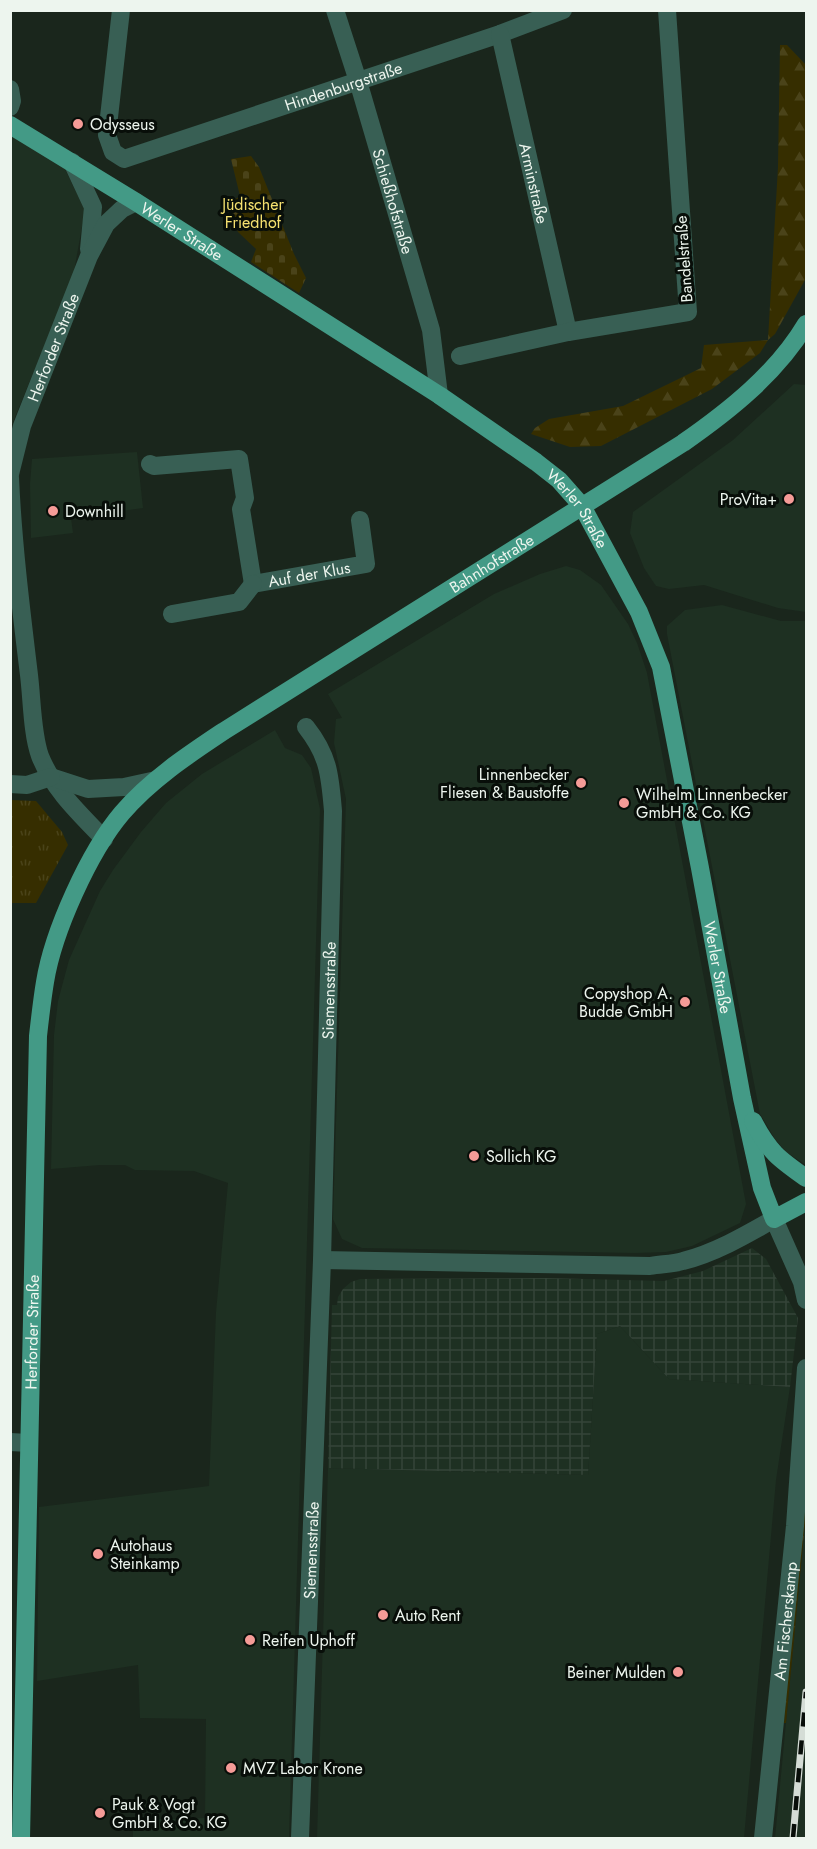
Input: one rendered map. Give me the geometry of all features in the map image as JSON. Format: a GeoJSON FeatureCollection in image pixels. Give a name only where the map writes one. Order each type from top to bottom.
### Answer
{"type":"FeatureCollection","features":[{"type":"Feature","properties":{"kind":"main road","name":"Werler Straße"},"geometry":{"type":"LineString","coordinates":[[10,125],[136,201],[439,395],[536,462],[558,480],[582,506],[639,612],[661,667],[742,1098],[762,1188],[774,1219]]}},
{"type":"Feature","properties":{"kind":"main road","name":"Bahnhofstraße"},"geometry":{"type":"LineString","coordinates":[[156,780],[224,730],[683,444],[714,421],[775,366],[807,324]]}},
{"type":"Feature","properties":{"kind":"main road","name":"Herforder Straße"},"geometry":{"type":"LineString","coordinates":[[21,1839],[38,1036],[45,980],[61,924],[85,873],[122,813],[156,780]]}},
{"type":"Feature","properties":{"kind":"main road","name":"Werler Straße"},"geometry":{"type":"LineString","coordinates":[[742,1098],[763,1139],[778,1158],[807,1178]]}},
{"type":"Feature","properties":{"kind":"main road"},"geometry":{"type":"LineString","coordinates":[[774,1219],[807,1202]]}},
{"type":"Feature","properties":{"kind":"street","name":"Hindenburgstraße"},"geometry":{"type":"LineString","coordinates":[[121,10],[107,135],[113,152],[124,159],[500,34],[563,10]]}},
{"type":"Feature","properties":{"kind":"street","name":"Schießhofstraße"},"geometry":{"type":"LineString","coordinates":[[335,10],[431,330],[439,395]]}},
{"type":"Feature","properties":{"kind":"street","name":"Bandelstraße"},"geometry":{"type":"LineString","coordinates":[[460,356],[568,332],[688,312],[667,10]]}},
{"type":"Feature","properties":{"kind":"street","name":"Arminstraße"},"geometry":{"type":"LineString","coordinates":[[500,34],[568,332]]}},
{"type":"Feature","properties":{"kind":"street"},"geometry":{"type":"LineString","coordinates":[[10,89],[12,101],[10,107]]}},
{"type":"Feature","properties":{"kind":"street","name":"Herforder Straße"},"geometry":{"type":"LineString","coordinates":[[72,162],[93,207],[89,256]]}},
{"type":"Feature","properties":{"kind":"street","name":"Herforder Straße"},"geometry":{"type":"LineString","coordinates":[[10,474],[22,426],[89,256],[106,224],[122,209],[136,201]]}},
{"type":"Feature","properties":{"kind":"street","name":"Auf der Klus"},"geometry":{"type":"LineString","coordinates":[[150,464],[154,466],[239,459],[245,498],[241,509],[253,584],[366,564],[360,520]]}},
{"type":"Feature","properties":{"kind":"street"},"geometry":{"type":"LineString","coordinates":[[10,478],[12,522],[34,724],[40,755],[51,777],[67,800],[104,839]]}},
{"type":"Feature","properties":{"kind":"street"},"geometry":{"type":"LineString","coordinates":[[172,614],[240,602],[253,584]]}},
{"type":"Feature","properties":{"kind":"street","name":"Siemensstraße"},"geometry":{"type":"LineString","coordinates":[[300,1839],[322,1260],[333,811],[330,775],[319,744],[306,727]]}},
{"type":"Feature","properties":{"kind":"street"},"geometry":{"type":"LineString","coordinates":[[10,784],[27,785],[51,777],[88,789],[124,787],[156,780]]}},
{"type":"Feature","properties":{"kind":"street"},"geometry":{"type":"LineString","coordinates":[[322,1260],[650,1266],[683,1261],[711,1251],[774,1219],[802,1282],[807,1300]]}},
{"type":"Feature","properties":{"kind":"street","name":"Am Fischerskamp"},"geometry":{"type":"LineString","coordinates":[[763,1839],[795,1526],[807,1368]]}},
{"type":"Feature","properties":{"kind":"street"},"geometry":{"type":"LineString","coordinates":[[10,1442],[29,1443]]}},
{"type":"Feature","properties":{"kind":"shaded area"},"geometry":{"type":"Polygon","coordinates":[[[11,132],[63,165],[85,210],[73,277],[11,427],[11,132]]]}},
{"type":"Feature","properties":{"kind":"shaded area"},"geometry":{"type":"Polygon","coordinates":[[[794,384],[806,385],[806,612],[778,608],[704,585],[669,589],[656,586],[644,568],[630,533],[633,512],[733,440],[794,384]]]}},
{"type":"Feature","properties":{"kind":"shaded area"},"geometry":{"type":"Polygon","coordinates":[[[137,452],[143,508],[71,518],[73,533],[31,538],[32,459],[137,452]]]}},
{"type":"Feature","properties":{"kind":"shaded area"},"geometry":{"type":"Polygon","coordinates":[[[566,566],[580,570],[601,585],[628,624],[647,673],[746,1204],[740,1223],[692,1246],[666,1252],[362,1248],[342,1239],[333,1219],[346,799],[334,743],[336,719],[342,718],[328,694],[494,594],[540,574],[566,566]]]}},
{"type":"Feature","properties":{"kind":"shaded area"},"geometry":{"type":"Polygon","coordinates":[[[722,605],[781,621],[806,621],[806,1165],[786,1152],[760,1114],[667,634],[667,626],[685,610],[722,605]]]}},
{"type":"Feature","properties":{"kind":"shaded area"},"geometry":{"type":"Polygon","coordinates":[[[275,730],[285,748],[302,755],[311,768],[320,809],[289,1838],[133,1838],[133,1820],[205,1818],[206,1719],[140,1718],[138,1665],[37,1681],[39,1507],[209,1486],[216,1312],[228,1183],[194,1171],[135,1170],[125,1165],[51,1169],[54,1035],[58,1001],[69,960],[100,891],[141,832],[166,803],[202,774],[275,730]]]}},
{"type":"Feature","properties":{"kind":"shaded area"},"geometry":{"type":"Polygon","coordinates":[[[752,1248],[766,1259],[798,1318],[790,1387],[669,1379],[620,1326],[597,1334],[588,1475],[328,1468],[332,1305],[337,1305],[338,1297],[351,1282],[360,1279],[545,1278],[664,1281],[703,1271],[752,1248]]]}},
{"type":"Feature","properties":{"kind":"shaded area"},"geometry":{"type":"Polygon","coordinates":[[[620,1326],[669,1379],[790,1387],[776,1480],[744,1838],[317,1838],[328,1468],[588,1475],[597,1334],[620,1326]]]}},
{"type":"Feature","properties":{"kind":"shaded area"},"geometry":{"type":"Polygon","coordinates":[[[806,1513],[805,1838],[775,1838],[806,1513]]]}},
{"type":"Feature","properties":{"kind":"green space"},"geometry":{"type":"Polygon","coordinates":[[[780,45],[787,45],[806,65],[806,278],[775,334],[768,340],[778,167],[780,45]]]}},
{"type":"Feature","properties":{"kind":"green space","name":"Jüdischer Friedhof"},"geometry":{"type":"Polygon","coordinates":[[[251,156],[259,167],[306,278],[299,293],[251,262],[256,249],[238,232],[225,206],[240,196],[231,159],[251,156]]]}},
{"type":"Feature","properties":{"kind":"green space"},"geometry":{"type":"Polygon","coordinates":[[[768,340],[760,353],[712,389],[601,446],[570,447],[531,434],[535,428],[549,419],[623,406],[701,368],[704,345],[768,340]]]}},
{"type":"Feature","properties":{"kind":"green space"},"geometry":{"type":"Polygon","coordinates":[[[11,800],[36,801],[62,832],[68,845],[36,903],[11,903],[11,800]]]}},
{"type":"Feature","properties":{"kind":"green space"},"geometry":{"type":"Polygon","coordinates":[[[806,1475],[806,1513],[786,1723],[784,1723],[806,1475]]]}},
{"type":"Feature","properties":{"kind":"railway"},"geometry":{"type":"LineString","coordinates":[[793,1838],[806,1692]]}},
{"type":"Feature","properties":{"kind":"place","name":"Odysseus"},"geometry":{"type":"Point","coordinates":[78,124]}},
{"type":"Feature","properties":{"kind":"place","name":"ProVita+"},"geometry":{"type":"Point","coordinates":[789,499]}},
{"type":"Feature","properties":{"kind":"place","name":"Downhill"},"geometry":{"type":"Point","coordinates":[53,511]}},
{"type":"Feature","properties":{"kind":"place","name":"Linnenbecker Fliesen & Baustoffe"},"geometry":{"type":"Point","coordinates":[581,783]}},
{"type":"Feature","properties":{"kind":"place","name":"Wilhelm Linnenbecker GmbH & Co. KG"},"geometry":{"type":"Point","coordinates":[624,803]}},
{"type":"Feature","properties":{"kind":"place","name":"Copyshop A. Budde GmbH"},"geometry":{"type":"Point","coordinates":[685,1002]}},
{"type":"Feature","properties":{"kind":"place","name":"Sollich KG"},"geometry":{"type":"Point","coordinates":[474,1156]}},
{"type":"Feature","properties":{"kind":"place","name":"Autohaus Steinkamp"},"geometry":{"type":"Point","coordinates":[98,1554]}},
{"type":"Feature","properties":{"kind":"place","name":"Auto Rent"},"geometry":{"type":"Point","coordinates":[383,1615]}},
{"type":"Feature","properties":{"kind":"place","name":"Reifen Uphoff"},"geometry":{"type":"Point","coordinates":[250,1640]}},
{"type":"Feature","properties":{"kind":"place","name":"Beiner Mulden"},"geometry":{"type":"Point","coordinates":[678,1672]}},
{"type":"Feature","properties":{"kind":"place","name":"MVZ Labor Krone"},"geometry":{"type":"Point","coordinates":[231,1768]}},
{"type":"Feature","properties":{"kind":"place","name":"Pauk & Vogt GmbH & Co. KG"},"geometry":{"type":"Point","coordinates":[100,1813]}}]}
